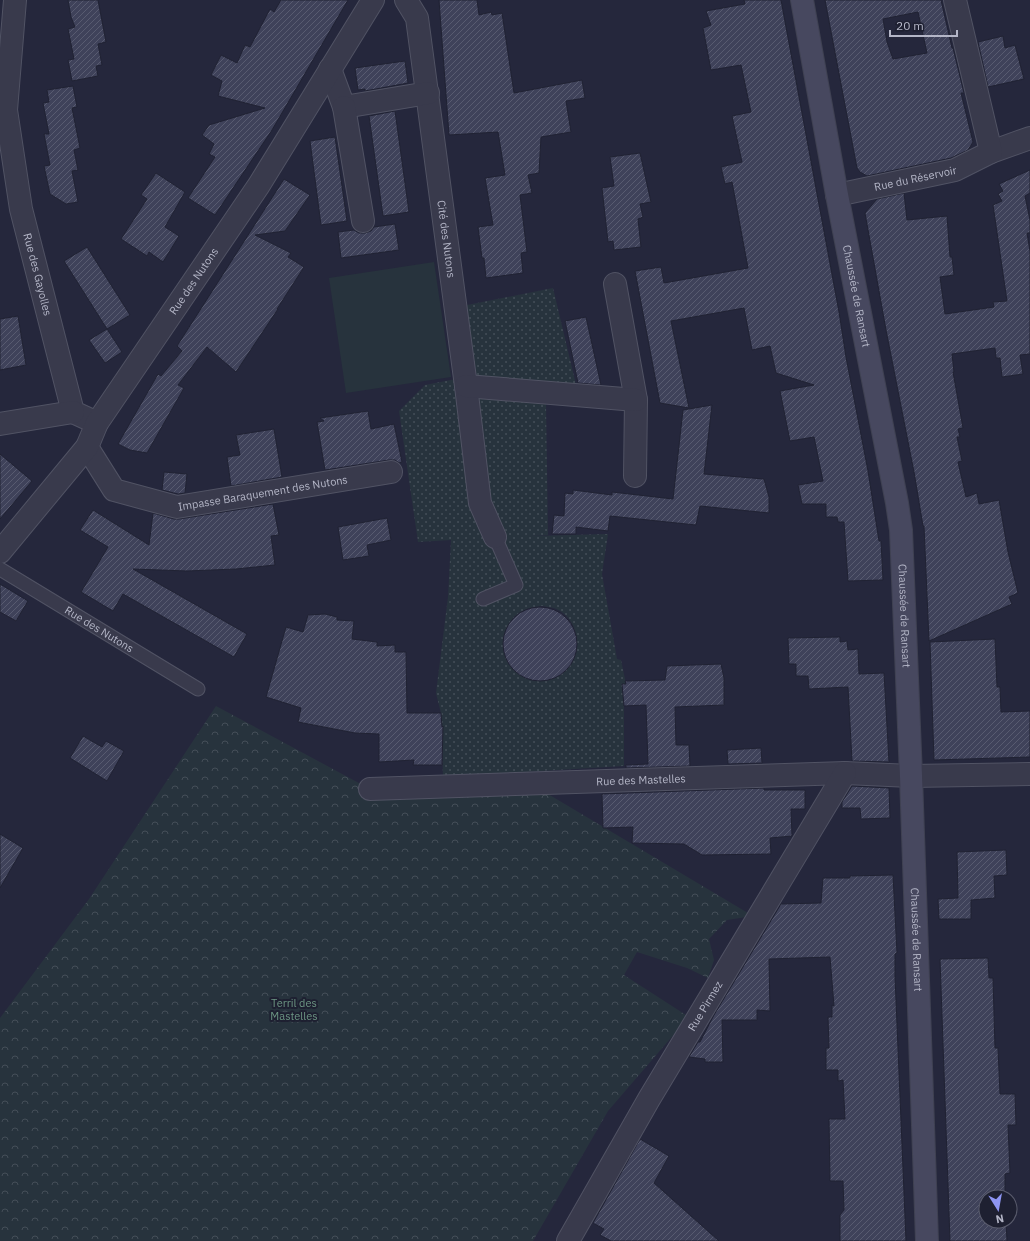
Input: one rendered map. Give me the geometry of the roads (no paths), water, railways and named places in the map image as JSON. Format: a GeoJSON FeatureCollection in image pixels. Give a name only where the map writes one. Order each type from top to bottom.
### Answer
{"type":"FeatureCollection","features":[{"type":"Feature","properties":{"kind":"main road","name":"Chaussée de Ransart"},"geometry":{"type":"LineString","coordinates":[[802,0],[837,195],[901,530],[927,1241]]}},
{"type":"Feature","properties":{"kind":"street","name":"Rue des Gayolles"},"geometry":{"type":"LineString","coordinates":[[15,0],[3,111],[21,210],[73,412]]}},
{"type":"Feature","properties":{"kind":"street","name":"Rue des Nutons"},"geometry":{"type":"LineString","coordinates":[[0,552],[87,448],[97,423],[259,185],[373,0]]}},
{"type":"Feature","properties":{"kind":"street","name":"Cité des Nutons"},"geometry":{"type":"LineString","coordinates":[[406,0],[417,18],[428,93],[480,503],[494,537]]}},
{"type":"Feature","properties":{"kind":"street"},"geometry":{"type":"LineString","coordinates":[[955,0],[991,152]]}},
{"type":"Feature","properties":{"kind":"street"},"geometry":{"type":"LineString","coordinates":[[330,69],[344,107],[363,221]]}},
{"type":"Feature","properties":{"kind":"street"},"geometry":{"type":"LineString","coordinates":[[344,107],[428,93]]}},
{"type":"Feature","properties":{"kind":"street","name":"Rue du Réservoir"},"geometry":{"type":"LineString","coordinates":[[837,195],[955,170],[991,152],[1030,138]]}},
{"type":"Feature","properties":{"kind":"street"},"geometry":{"type":"LineString","coordinates":[[615,284],[636,400],[635,476]]}},
{"type":"Feature","properties":{"kind":"street"},"geometry":{"type":"LineString","coordinates":[[466,386],[636,400]]}},
{"type":"Feature","properties":{"kind":"street"},"geometry":{"type":"LineString","coordinates":[[0,424],[73,412],[97,423]]}},
{"type":"Feature","properties":{"kind":"street","name":"Impasse Baraquement des Nutons"},"geometry":{"type":"LineString","coordinates":[[87,448],[114,490],[177,507],[391,472]]}},
{"type":"Feature","properties":{"kind":"street","name":"Rue des Mastelles"},"geometry":{"type":"LineString","coordinates":[[370,790],[845,773],[911,776],[1030,774]]}},
{"type":"Feature","properties":{"kind":"street","name":"Rue Pirmez"},"geometry":{"type":"LineString","coordinates":[[568,1241],[649,1099],[845,773]]}},
{"type":"Feature","properties":{"kind":"lane"},"geometry":{"type":"LineString","coordinates":[[483,599],[516,585],[494,537]]}},
{"type":"Feature","properties":{"kind":"lane","name":"Rue des Nutons"},"geometry":{"type":"LineString","coordinates":[[0,569],[198,689]]}},
{"type":"Feature","properties":{"kind":"park label","name":"Terril des Mastelles"},"geometry":{"type":"Point","coordinates":[294,1009]}}]}
